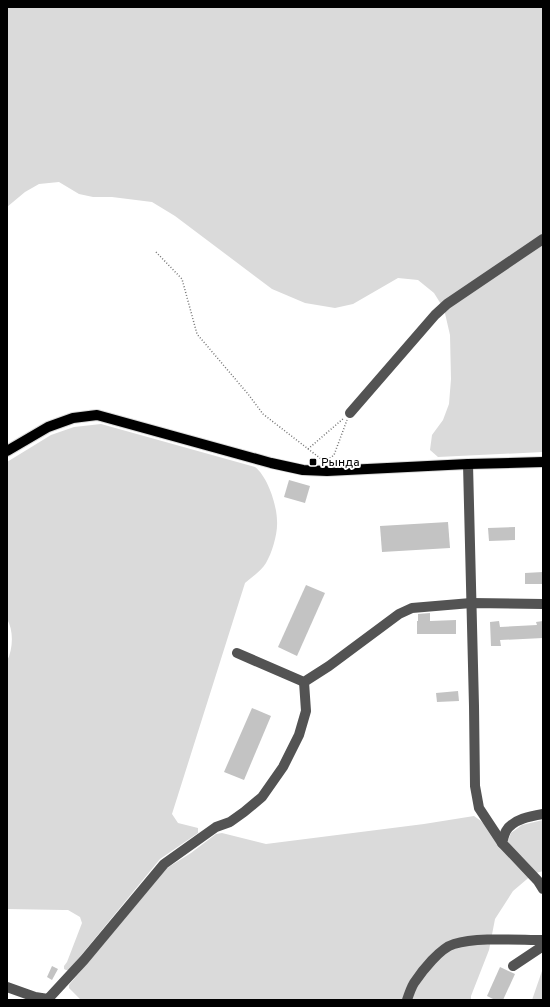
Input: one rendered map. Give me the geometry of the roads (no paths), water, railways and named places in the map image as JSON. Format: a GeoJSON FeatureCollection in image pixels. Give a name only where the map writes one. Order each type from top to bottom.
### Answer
{"type":"FeatureCollection","features":[{"type":"Feature","properties":{"kind":"main road"},"geometry":{"type":"LineString","coordinates":[[7,451],[48,427],[73,418],[98,415],[271,463],[303,470],[326,466],[543,462]]}},
{"type":"Feature","properties":{"kind":"lane"},"geometry":{"type":"LineString","coordinates":[[350,413],[435,315],[447,304],[543,240]]}},
{"type":"Feature","properties":{"kind":"lane"},"geometry":{"type":"LineString","coordinates":[[468,464],[476,796],[479,808],[502,843],[538,881],[543,889]]}},
{"type":"Feature","properties":{"kind":"lane"},"geometry":{"type":"LineString","coordinates":[[304,682],[329,666],[399,614],[412,608],[471,603],[543,604]]}},
{"type":"Feature","properties":{"kind":"lane"},"geometry":{"type":"LineString","coordinates":[[237,653],[304,682]]}},
{"type":"Feature","properties":{"kind":"lane"},"geometry":{"type":"LineString","coordinates":[[7,987],[35,998],[47,1000],[84,960],[164,864],[216,827],[230,822],[240,816],[262,797],[283,766],[299,735],[306,711],[304,682]]}},
{"type":"Feature","properties":{"kind":"lane"},"geometry":{"type":"LineString","coordinates":[[502,843],[507,830],[514,823],[543,814]]}},
{"type":"Feature","properties":{"kind":"lane"},"geometry":{"type":"LineString","coordinates":[[407,1000],[414,984],[430,964],[444,949],[452,945],[485,941],[543,940]]}},
{"type":"Feature","properties":{"kind":"lane"},"geometry":{"type":"LineString","coordinates":[[513,966],[543,946]]}},
{"type":"Feature","properties":{"kind":"place","name":"Рында"},"geometry":{"type":"Point","coordinates":[313,462]}}]}
